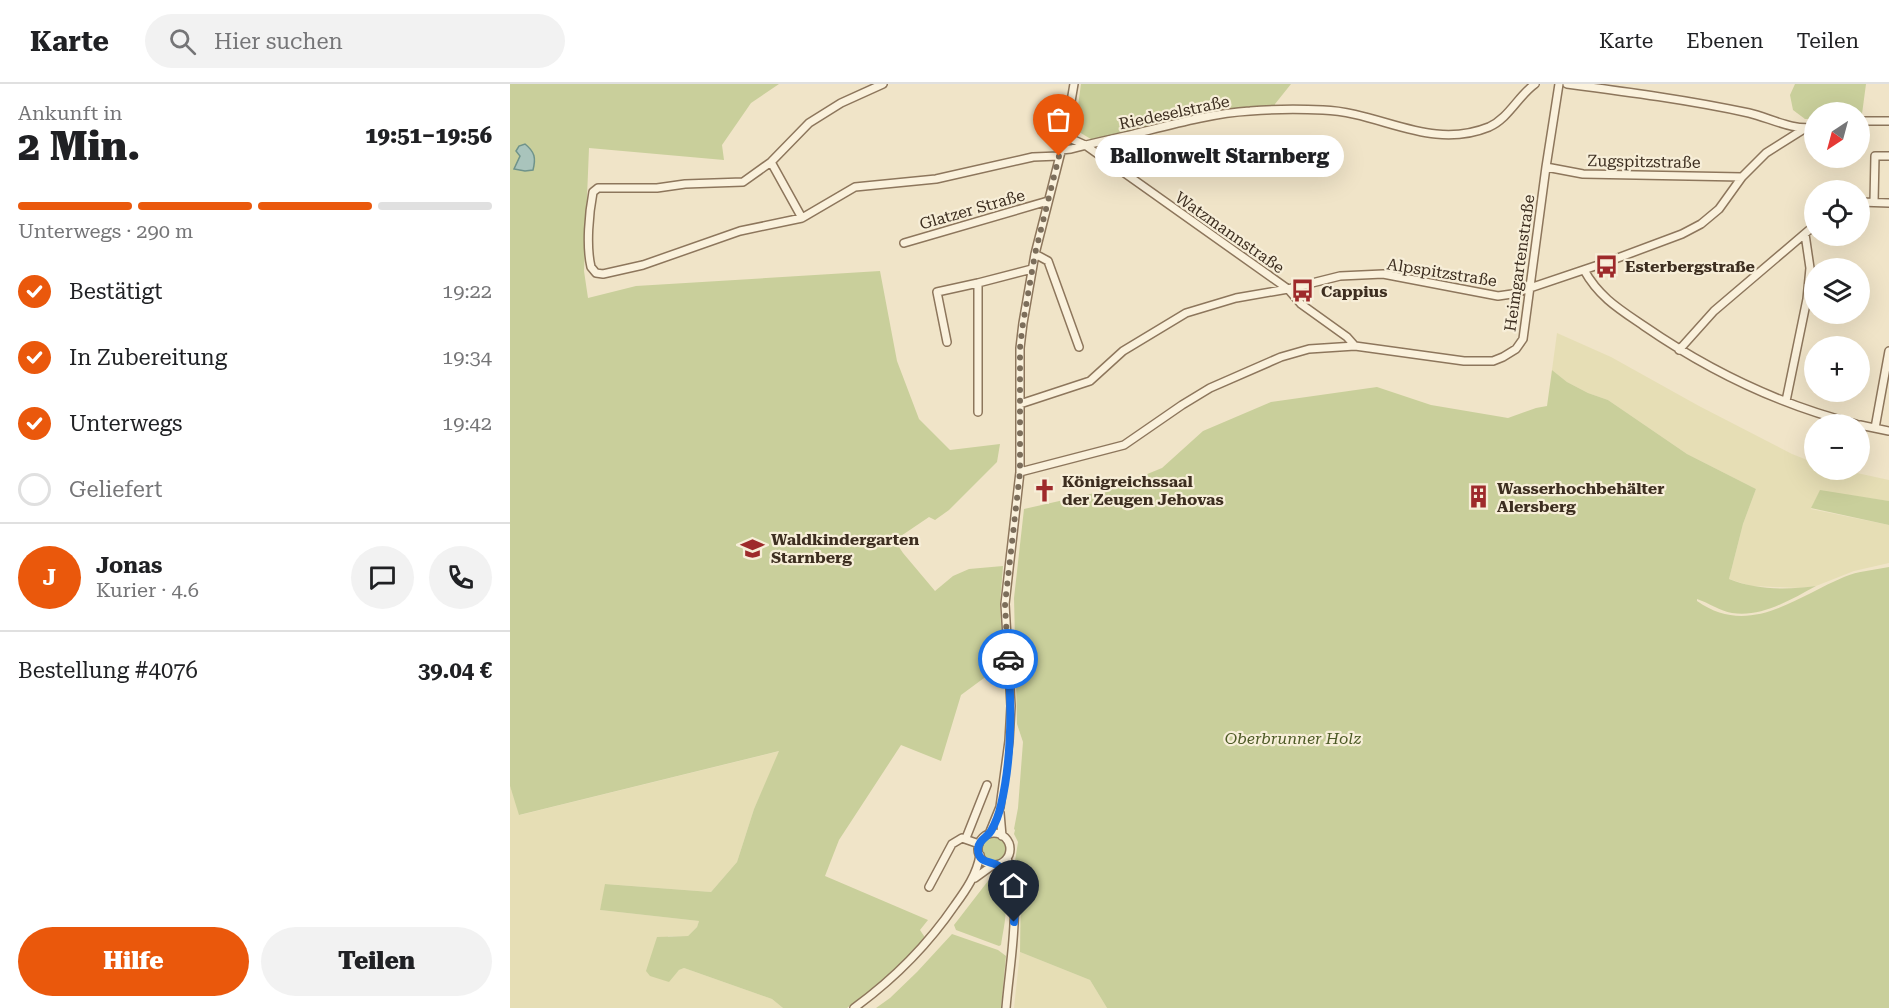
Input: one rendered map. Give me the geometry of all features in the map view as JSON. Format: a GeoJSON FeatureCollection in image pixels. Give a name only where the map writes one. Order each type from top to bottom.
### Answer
{"type":"FeatureCollection","features":[{"type":"Feature","properties":{"kind":"street"},"geometry":{"type":"LineString","coordinates":[[771,162],[802,218],[723,237],[643,265],[603,274],[596,273],[591,267],[588,244],[591,200],[593,192],[598,188],[657,188],[685,184],[743,182],[771,162],[809,123],[841,103],[884,84]]}},
{"type":"Feature","properties":{"kind":"street"},"geometry":{"type":"LineString","coordinates":[[854,1008],[880,989],[910,961],[940,927],[971,882],[980,855],[979,844],[989,834],[1000,807],[1006,778],[1011,706],[1005,604],[1020,472],[1020,348],[1035,254],[1065,136],[1074,84]]}},
{"type":"Feature","properties":{"kind":"street","name":"Riedeselstraße"},"geometry":{"type":"LineString","coordinates":[[802,218],[855,187],[936,179],[1060,153],[1178,123],[1249,111],[1325,110],[1364,117],[1427,134],[1470,132],[1489,127],[1503,118],[1535,84]]}},
{"type":"Feature","properties":{"kind":"street","name":"Heimgartenstraße"},"geometry":{"type":"LineString","coordinates":[[1020,472],[1124,445],[1210,388],[1281,357],[1309,349],[1355,346],[1464,360],[1492,361],[1516,349],[1523,339],[1558,84]]}},
{"type":"Feature","properties":{"kind":"street"},"geometry":{"type":"LineString","coordinates":[[1567,84],[1654,95],[1750,114],[1803,129]]}},
{"type":"Feature","properties":{"kind":"street"},"geometry":{"type":"LineString","coordinates":[[1870,121],[1889,121]]}},
{"type":"Feature","properties":{"kind":"street","name":"Alpspitzstraße"},"geometry":{"type":"LineString","coordinates":[[1020,404],[1090,381],[1123,351],[1186,313],[1236,298],[1288,289],[1340,276],[1383,274],[1498,296],[1512,294],[1584,270],[1682,234],[1701,224],[1719,209],[1742,177],[1769,151],[1803,129]]}},
{"type":"Feature","properties":{"kind":"street","name":"Watzmannstraße"},"geometry":{"type":"LineString","coordinates":[[1065,136],[1085,145],[1288,289],[1301,304],[1347,337],[1355,346]]}},
{"type":"Feature","properties":{"kind":"street"},"geometry":{"type":"LineString","coordinates":[[1874,202],[1875,156],[1889,156]]}},
{"type":"Feature","properties":{"kind":"street","name":"Zugspitzstraße"},"geometry":{"type":"LineString","coordinates":[[1546,167],[1583,174],[1742,177]]}},
{"type":"Feature","properties":{"kind":"street","name":"Glatzer Straße"},"geometry":{"type":"LineString","coordinates":[[904,243],[1048,201]]}},
{"type":"Feature","properties":{"kind":"street"},"geometry":{"type":"LineString","coordinates":[[1870,202],[1889,202]]}},
{"type":"Feature","properties":{"kind":"street"},"geometry":{"type":"LineString","coordinates":[[1679,350],[1714,311],[1804,235]]}},
{"type":"Feature","properties":{"kind":"street"},"geometry":{"type":"LineString","coordinates":[[1786,401],[1807,299],[1810,268],[1807,246]]}},
{"type":"Feature","properties":{"kind":"street"},"geometry":{"type":"LineString","coordinates":[[1035,254],[1048,261],[1079,347]]}},
{"type":"Feature","properties":{"kind":"street"},"geometry":{"type":"LineString","coordinates":[[947,342],[937,292],[1032,269]]}},
{"type":"Feature","properties":{"kind":"street"},"geometry":{"type":"LineString","coordinates":[[1584,270],[1601,296],[1679,350],[1732,378],[1819,414]]}},
{"type":"Feature","properties":{"kind":"street"},"geometry":{"type":"LineString","coordinates":[[978,283],[978,412]]}},
{"type":"Feature","properties":{"kind":"street"},"geometry":{"type":"LineString","coordinates":[[1875,429],[1889,351]]}},
{"type":"Feature","properties":{"kind":"street"},"geometry":{"type":"LineString","coordinates":[[1870,428],[1889,432]]}},
{"type":"Feature","properties":{"kind":"street"},"geometry":{"type":"LineString","coordinates":[[966,838],[987,785]]}},
{"type":"Feature","properties":{"kind":"street"},"geometry":{"type":"LineString","coordinates":[[1000,807],[1002,836],[1010,846],[1007,858],[1014,878],[1016,906],[1006,1008]]}},
{"type":"Feature","properties":{"kind":"street"},"geometry":{"type":"LineString","coordinates":[[989,834],[1002,836]]}},
{"type":"Feature","properties":{"kind":"street"},"geometry":{"type":"LineString","coordinates":[[929,887],[957,839],[966,838],[979,844]]}},
{"type":"Feature","properties":{"kind":"street"},"geometry":{"type":"LineString","coordinates":[[980,855],[984,862],[995,865],[1014,887]]}},
{"type":"Feature","properties":{"kind":"street"},"geometry":{"type":"LineString","coordinates":[[971,882],[1007,858]]}},
{"type":"Feature","properties":{"kind":"shaded area"},"geometry":{"type":"Polygon","coordinates":[[[1557,333],[1611,357],[1699,406],[1804,459],[1804,480],[1870,480],[1870,476],[1889,480],[1889,501],[1820,491],[1811,509],[1889,525],[1889,563],[1854,571],[1816,586],[1800,588],[1751,586],[1729,579],[1743,524],[1756,489],[1687,454],[1608,400],[1567,382],[1552,370],[1557,333]]]}},
{"type":"Feature","properties":{"kind":"shaded area"},"geometry":{"type":"Polygon","coordinates":[[[780,751],[754,809],[737,862],[711,892],[606,884],[600,910],[699,921],[697,927],[688,936],[668,936],[668,982],[684,968],[772,999],[783,1008],[510,1008],[510,786],[520,815],[780,751]]]}},
{"type":"Feature","properties":{"kind":"shaded area"},"geometry":{"type":"Polygon","coordinates":[[[1020,952],[1090,980],[1107,1008],[1014,1008],[1020,952]]]}},
{"type":"Feature","properties":{"kind":"green space"},"geometry":{"type":"Polygon","coordinates":[[[510,84],[779,84],[751,103],[722,145],[724,160],[589,148],[584,271],[588,298],[636,286],[880,271],[897,361],[919,419],[950,450],[1000,444],[997,462],[949,510],[935,520],[929,517],[898,538],[899,547],[903,553],[935,591],[953,576],[969,569],[1003,566],[1000,605],[1003,664],[961,695],[941,761],[901,745],[839,840],[825,876],[928,920],[920,930],[926,939],[892,975],[847,1008],[783,1008],[772,999],[684,968],[679,970],[669,982],[650,976],[646,971],[657,937],[688,936],[697,927],[699,921],[600,910],[605,884],[711,892],[737,862],[754,809],[779,751],[519,815],[510,786],[510,84]]]}},
{"type":"Feature","properties":{"kind":"green space"},"geometry":{"type":"Polygon","coordinates":[[[1081,84],[1291,84],[1275,104],[1274,111],[1178,123],[1096,142],[1072,126],[1077,113],[1081,84]]]}},
{"type":"Feature","properties":{"kind":"green space"},"geometry":{"type":"Polygon","coordinates":[[[1795,84],[1866,84],[1864,102],[1804,102],[1804,118],[1793,110],[1790,95],[1795,84]]]}},
{"type":"Feature","properties":{"kind":"green space","name":"Oberbrunner Holz"},"geometry":{"type":"Polygon","coordinates":[[[1552,370],[1567,382],[1608,400],[1687,454],[1756,489],[1743,524],[1729,579],[1739,583],[1772,588],[1816,586],[1776,606],[1754,613],[1732,613],[1697,599],[1697,601],[1716,611],[1735,616],[1754,615],[1790,603],[1849,575],[1889,567],[1889,1008],[1107,1008],[1090,980],[1020,952],[1021,879],[1015,861],[1018,842],[1014,829],[1018,808],[1023,742],[1017,724],[1014,598],[1024,509],[1108,490],[1162,468],[1203,431],[1271,402],[1377,387],[1431,405],[1508,418],[1547,406],[1552,370]]]}},
{"type":"Feature","properties":{"kind":"green space"},"geometry":{"type":"Polygon","coordinates":[[[1820,490],[1889,501],[1889,525],[1811,508],[1820,490]]]}},
{"type":"Feature","properties":{"kind":"green space"},"geometry":{"type":"Polygon","coordinates":[[[994,837],[1002,841],[1006,849],[1002,857],[994,861],[986,857],[982,849],[986,841],[994,837]]]}},
{"type":"Feature","properties":{"kind":"green space"},"geometry":{"type":"Polygon","coordinates":[[[988,881],[1002,891],[1005,899],[1005,917],[999,946],[956,930],[954,925],[988,881]]]}},
{"type":"Feature","properties":{"kind":"green space"},"geometry":{"type":"Polygon","coordinates":[[[952,934],[998,950],[1006,956],[1001,1008],[876,1008],[917,972],[952,934]]]}},
{"type":"Feature","properties":{"kind":"water"},"geometry":{"type":"Polygon","coordinates":[[[525,144],[534,156],[533,170],[514,169],[520,156],[516,151],[519,146],[525,144]]]}},
{"type":"Feature","properties":{"kind":"way so far"},"geometry":{"type":"LineString","coordinates":[[1008,659],[1005,604],[1020,472],[1020,348],[1035,254],[1059,156]]}},
{"type":"Feature","properties":{"kind":"place","name":"Ballonwelt Starnberg"},"geometry":{"type":"Point","coordinates":[1059,156]}},
{"type":"Feature","properties":{"kind":"place","name":"Esterbergstraße"},"geometry":{"type":"Point","coordinates":[1607,266]}},
{"type":"Feature","properties":{"kind":"place","name":"Cappius"},"geometry":{"type":"Point","coordinates":[1303,291]}},
{"type":"Feature","properties":{"kind":"place","name":"Königreichssaal der Zeugen Jehovas"},"geometry":{"type":"Point","coordinates":[1044,490]}},
{"type":"Feature","properties":{"kind":"place","name":"Wasserhochbehälter Alersberg"},"geometry":{"type":"Point","coordinates":[1479,497]}},
{"type":"Feature","properties":{"kind":"place","name":"Waldkindergarten Starnberg"},"geometry":{"type":"Point","coordinates":[753,548]}},
{"type":"Feature","properties":{"kind":"route"},"geometry":{"type":"LineString","coordinates":[[1008,659],[1011,706],[1006,778],[994,825],[989,834],[981,840],[978,849],[984,862],[1001,868],[1014,887],[1016,906],[1014,922]]}}]}
